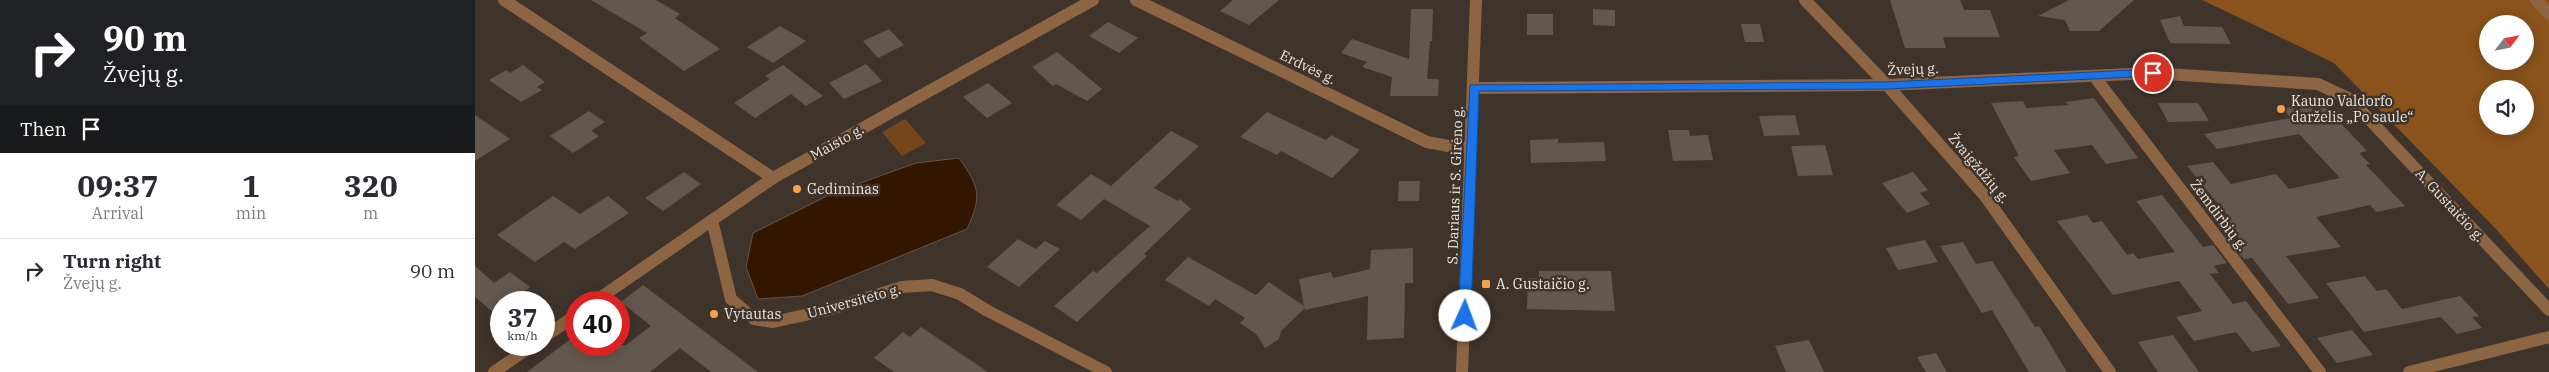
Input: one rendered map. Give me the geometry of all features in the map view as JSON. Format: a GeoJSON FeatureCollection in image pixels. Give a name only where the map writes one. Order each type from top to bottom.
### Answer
{"type":"FeatureCollection","features":[{"type":"Feature","properties":{"kind":"street"},"geometry":{"type":"LineString","coordinates":[[504,0],[773,178]]}},
{"type":"Feature","properties":{"kind":"street","name":"Maisto g."},"geometry":{"type":"LineString","coordinates":[[610,291],[773,178],[1093,0]]}},
{"type":"Feature","properties":{"kind":"street","name":"Erdvės g."},"geometry":{"type":"LineString","coordinates":[[1135,0],[1427,142],[1454,147],[1471,147]]}},
{"type":"Feature","properties":{"kind":"street","name":"S. Dariaus ir S. Girėno g."},"geometry":{"type":"LineString","coordinates":[[1462,372],[1477,0]]}},
{"type":"Feature","properties":{"kind":"street","name":"Žvaigždžių g."},"geometry":{"type":"LineString","coordinates":[[1805,0],[1887,85],[1985,196],[2110,372]]}},
{"type":"Feature","properties":{"kind":"street"},"geometry":{"type":"LineString","coordinates":[[2536,0],[2549,14]]}},
{"type":"Feature","properties":{"kind":"street","name":"Žvejų g."},"geometry":{"type":"LineString","coordinates":[[1474,88],[1887,85],[2153,73],[2318,84],[2350,99]]}},
{"type":"Feature","properties":{"kind":"street","name":"Žemdirbių g."},"geometry":{"type":"LineString","coordinates":[[2094,76],[2320,372]]}},
{"type":"Feature","properties":{"kind":"street","name":"A. Gustaičio g."},"geometry":{"type":"LineString","coordinates":[[2350,99],[2549,310]]}},
{"type":"Feature","properties":{"kind":"street","name":"Universiteto g."},"geometry":{"type":"LineString","coordinates":[[713,220],[731,299],[754,319],[773,322],[828,310],[902,287],[932,285],[960,294],[988,311],[1106,372]]}},
{"type":"Feature","properties":{"kind":"street"},"geometry":{"type":"LineString","coordinates":[[2409,372],[2549,337]]}},
{"type":"Feature","properties":{"kind":"street"},"geometry":{"type":"LineString","coordinates":[[494,372],[517,356]]}},
{"type":"Feature","properties":{"kind":"shaded area"},"geometry":{"type":"Polygon","coordinates":[[[2202,0],[2549,0],[2549,289],[2495,228],[2334,63],[2202,0]]]}},
{"type":"Feature","properties":{"kind":"shaded area"},"geometry":{"type":"Polygon","coordinates":[[[905,119],[926,143],[902,156],[882,132],[905,119]]]}},
{"type":"Feature","properties":{"kind":"shaded area"},"geometry":{"type":"Polygon","coordinates":[[[959,158],[971,177],[977,192],[975,208],[967,229],[802,296],[758,299],[746,267],[753,233],[833,193],[916,163],[959,158]]]}},
{"type":"Feature","properties":{"kind":"building"},"geometry":{"type":"Polygon","coordinates":[[[591,0],[656,0],[680,14],[675,18],[720,49],[684,71],[639,38],[647,33],[591,0]]]}},
{"type":"Feature","properties":{"kind":"building"},"geometry":{"type":"Polygon","coordinates":[[[1233,0],[1279,0],[1249,25],[1220,11],[1233,0]]]}},
{"type":"Feature","properties":{"kind":"building"},"geometry":{"type":"Polygon","coordinates":[[[1890,0],[1960,0],[1964,10],[1990,10],[2000,37],[1945,37],[1943,38],[1946,48],[1905,48],[1890,0]]]}},
{"type":"Feature","properties":{"kind":"building"},"geometry":{"type":"Polygon","coordinates":[[[2069,0],[2134,0],[2099,31],[2070,31],[2065,20],[2038,16],[2069,0]]]}},
{"type":"Feature","properties":{"kind":"building"},"geometry":{"type":"Polygon","coordinates":[[[1411,9],[1433,9],[1432,41],[1430,41],[1427,79],[1439,79],[1438,96],[1390,96],[1392,77],[1362,67],[1367,62],[1341,53],[1352,39],[1409,59],[1411,9]]]}},
{"type":"Feature","properties":{"kind":"building"},"geometry":{"type":"Polygon","coordinates":[[[1593,9],[1615,10],[1615,26],[1593,25],[1593,9]]]}},
{"type":"Feature","properties":{"kind":"building"},"geometry":{"type":"Polygon","coordinates":[[[1527,14],[1553,14],[1553,35],[1527,35],[1527,14]]]}},
{"type":"Feature","properties":{"kind":"building"},"geometry":{"type":"Polygon","coordinates":[[[2180,16],[2184,26],[2222,27],[2231,44],[2170,43],[2160,20],[2180,16]]]}},
{"type":"Feature","properties":{"kind":"building"},"geometry":{"type":"Polygon","coordinates":[[[1108,22],[1138,38],[1119,53],[1089,36],[1108,22]]]}},
{"type":"Feature","properties":{"kind":"building"},"geometry":{"type":"Polygon","coordinates":[[[1741,24],[1760,24],[1764,42],[1745,42],[1741,24]]]}},
{"type":"Feature","properties":{"kind":"building"},"geometry":{"type":"Polygon","coordinates":[[[780,26],[806,41],[773,63],[747,47],[780,26]]]}},
{"type":"Feature","properties":{"kind":"building"},"geometry":{"type":"Polygon","coordinates":[[[889,29],[904,45],[878,58],[863,41],[889,29]]]}},
{"type":"Feature","properties":{"kind":"building"},"geometry":{"type":"Polygon","coordinates":[[[1057,52],[1102,89],[1087,101],[1056,84],[1053,86],[1032,67],[1057,52]]]}},
{"type":"Feature","properties":{"kind":"building"},"geometry":{"type":"Polygon","coordinates":[[[866,64],[882,81],[844,99],[829,83],[866,64]]]}},
{"type":"Feature","properties":{"kind":"building"},"geometry":{"type":"Polygon","coordinates":[[[523,65],[545,82],[537,87],[542,90],[521,102],[489,80],[506,70],[510,73],[523,65]]]}},
{"type":"Feature","properties":{"kind":"building"},"geometry":{"type":"Polygon","coordinates":[[[783,65],[823,96],[806,106],[791,94],[755,118],[734,103],[770,79],[765,76],[783,65]]]}},
{"type":"Feature","properties":{"kind":"building"},"geometry":{"type":"Polygon","coordinates":[[[988,83],[1012,103],[987,118],[963,97],[988,83]]]}},
{"type":"Feature","properties":{"kind":"building"},"geometry":{"type":"Polygon","coordinates":[[[2094,98],[2138,158],[2106,164],[2092,145],[2054,150],[2070,173],[2031,181],[2014,157],[2019,156],[1991,103],[2023,101],[2026,108],[2068,105],[2066,102],[2094,98]]]}},
{"type":"Feature","properties":{"kind":"building"},"geometry":{"type":"Polygon","coordinates":[[[2320,101],[2367,151],[2359,153],[2370,164],[2366,165],[2405,206],[2376,212],[2370,205],[2316,217],[2341,247],[2286,256],[2319,298],[2288,304],[2252,258],[2244,259],[2231,242],[2240,240],[2223,219],[2229,217],[2187,166],[2213,162],[2231,184],[2276,174],[2289,189],[2340,178],[2299,134],[2217,149],[2204,134],[2291,118],[2283,109],[2320,101]]]}},
{"type":"Feature","properties":{"kind":"building"},"geometry":{"type":"Polygon","coordinates":[[[2158,103],[2198,103],[2209,121],[2168,122],[2158,103]]]}},
{"type":"Feature","properties":{"kind":"building"},"geometry":{"type":"Polygon","coordinates":[[[589,111],[605,122],[591,131],[599,136],[573,153],[550,136],[589,111]]]}},
{"type":"Feature","properties":{"kind":"building"},"geometry":{"type":"Polygon","coordinates":[[[1267,112],[1326,140],[1331,135],[1360,150],[1332,178],[1281,151],[1277,155],[1240,137],[1267,112]]]}},
{"type":"Feature","properties":{"kind":"building"},"geometry":{"type":"Polygon","coordinates":[[[475,115],[510,139],[475,161],[475,115]]]}},
{"type":"Feature","properties":{"kind":"building"},"geometry":{"type":"Polygon","coordinates":[[[1795,115],[1800,135],[1764,136],[1759,116],[1795,115]]]}},
{"type":"Feature","properties":{"kind":"building"},"geometry":{"type":"Polygon","coordinates":[[[1668,130],[1689,130],[1690,136],[1708,135],[1713,160],[1673,161],[1668,130]]]}},
{"type":"Feature","properties":{"kind":"building"},"geometry":{"type":"Polygon","coordinates":[[[1171,131],[1199,146],[1154,188],[1178,201],[1180,199],[1191,209],[1144,254],[1147,256],[1077,322],[1054,306],[1093,271],[1097,273],[1150,226],[1104,199],[1081,220],[1056,205],[1091,174],[1111,186],[1171,131]]]}},
{"type":"Feature","properties":{"kind":"building"},"geometry":{"type":"Polygon","coordinates":[[[1558,139],[1558,143],[1604,142],[1606,161],[1531,163],[1530,140],[1558,139]]]}},
{"type":"Feature","properties":{"kind":"building"},"geometry":{"type":"Polygon","coordinates":[[[1825,145],[1833,175],[1798,176],[1791,146],[1825,145]]]}},
{"type":"Feature","properties":{"kind":"building"},"geometry":{"type":"Polygon","coordinates":[[[684,172],[701,184],[663,211],[645,198],[684,172]]]}},
{"type":"Feature","properties":{"kind":"building"},"geometry":{"type":"Polygon","coordinates":[[[1913,172],[1928,190],[1920,193],[1930,204],[1907,213],[1882,183],[1913,172]]]}},
{"type":"Feature","properties":{"kind":"building"},"geometry":{"type":"Polygon","coordinates":[[[1399,181],[1420,181],[1419,201],[1398,201],[1399,181]]]}},
{"type":"Feature","properties":{"kind":"building"},"geometry":{"type":"Polygon","coordinates":[[[2162,195],[2203,247],[2213,245],[2227,263],[2214,266],[2219,273],[2210,274],[2233,304],[2246,301],[2281,346],[2252,352],[2236,332],[2194,341],[2176,317],[2202,311],[2179,281],[2113,295],[2057,221],[2087,215],[2093,223],[2102,221],[2127,255],[2133,253],[2138,259],[2175,252],[2136,201],[2162,195]]]}},
{"type":"Feature","properties":{"kind":"building"},"geometry":{"type":"Polygon","coordinates":[[[553,196],[580,214],[608,196],[629,213],[575,249],[564,242],[535,262],[497,235],[553,196]]]}},
{"type":"Feature","properties":{"kind":"building"},"geometry":{"type":"Polygon","coordinates":[[[1018,239],[1036,249],[1045,241],[1060,249],[1019,287],[987,267],[1018,239]]]}},
{"type":"Feature","properties":{"kind":"building"},"geometry":{"type":"Polygon","coordinates":[[[1925,240],[1938,262],[1898,270],[1886,248],[1925,240]]]}},
{"type":"Feature","properties":{"kind":"building"},"geometry":{"type":"Polygon","coordinates":[[[1963,242],[1976,264],[1992,261],[2035,327],[2039,326],[2067,372],[2029,372],[1992,310],[1982,313],[1940,246],[1963,242]]]}},
{"type":"Feature","properties":{"kind":"building"},"geometry":{"type":"Polygon","coordinates":[[[1413,248],[1413,283],[1405,283],[1404,338],[1367,340],[1368,296],[1305,310],[1305,308],[1281,331],[1279,339],[1265,348],[1256,334],[1240,323],[1245,318],[1215,299],[1209,306],[1165,280],[1188,257],[1256,295],[1269,282],[1304,306],[1299,279],[1331,272],[1333,278],[1370,269],[1371,250],[1413,248]]]}},
{"type":"Feature","properties":{"kind":"building"},"geometry":{"type":"Polygon","coordinates":[[[475,266],[494,283],[510,272],[530,287],[524,291],[490,291],[490,310],[475,297],[475,266]]]}},
{"type":"Feature","properties":{"kind":"building"},"geometry":{"type":"Polygon","coordinates":[[[1539,271],[1611,271],[1615,311],[1527,309],[1528,278],[1539,278],[1539,271]]]}},
{"type":"Feature","properties":{"kind":"building"},"geometry":{"type":"Polygon","coordinates":[[[2365,276],[2377,291],[2386,289],[2402,309],[2460,296],[2479,316],[2472,317],[2482,328],[2457,334],[2441,317],[2364,332],[2326,283],[2365,276]]]}},
{"type":"Feature","properties":{"kind":"building"},"geometry":{"type":"Polygon","coordinates":[[[643,285],[758,372],[711,372],[680,348],[650,372],[527,372],[548,356],[555,356],[555,351],[565,343],[565,356],[630,356],[630,342],[651,326],[630,309],[630,295],[643,285]]]}},
{"type":"Feature","properties":{"kind":"building"},"geometry":{"type":"Polygon","coordinates":[[[921,327],[988,372],[894,372],[874,358],[903,332],[910,337],[921,327]]]}},
{"type":"Feature","properties":{"kind":"building"},"geometry":{"type":"Polygon","coordinates":[[[2352,330],[2373,355],[2337,363],[2317,338],[2352,330]]]}},
{"type":"Feature","properties":{"kind":"building"},"geometry":{"type":"Polygon","coordinates":[[[2173,335],[2199,372],[2158,372],[2138,342],[2173,335]]]}},
{"type":"Feature","properties":{"kind":"building"},"geometry":{"type":"Polygon","coordinates":[[[1809,340],[1824,372],[1786,372],[1775,346],[1809,340]]]}},
{"type":"Feature","properties":{"kind":"building"},"geometry":{"type":"Polygon","coordinates":[[[1936,353],[1947,372],[1926,372],[1917,357],[1936,353]]]}},
{"type":"Feature","properties":{"kind":"place","name":"Kauno Valdorfo darželis „Po saule“"},"geometry":{"type":"Point","coordinates":[2281,109]}},
{"type":"Feature","properties":{"kind":"place","name":"Gediminas"},"geometry":{"type":"Point","coordinates":[797,189]}},
{"type":"Feature","properties":{"kind":"place","name":"A. Gustaičio g."},"geometry":{"type":"Point","coordinates":[1486,284]}},
{"type":"Feature","properties":{"kind":"place","name":"Vytautas"},"geometry":{"type":"Point","coordinates":[714,314]}},
{"type":"Feature","properties":{"kind":"route"},"geometry":{"type":"LineString","coordinates":[[1465,316],[1474,88],[1887,85],[2153,73]]}}]}
